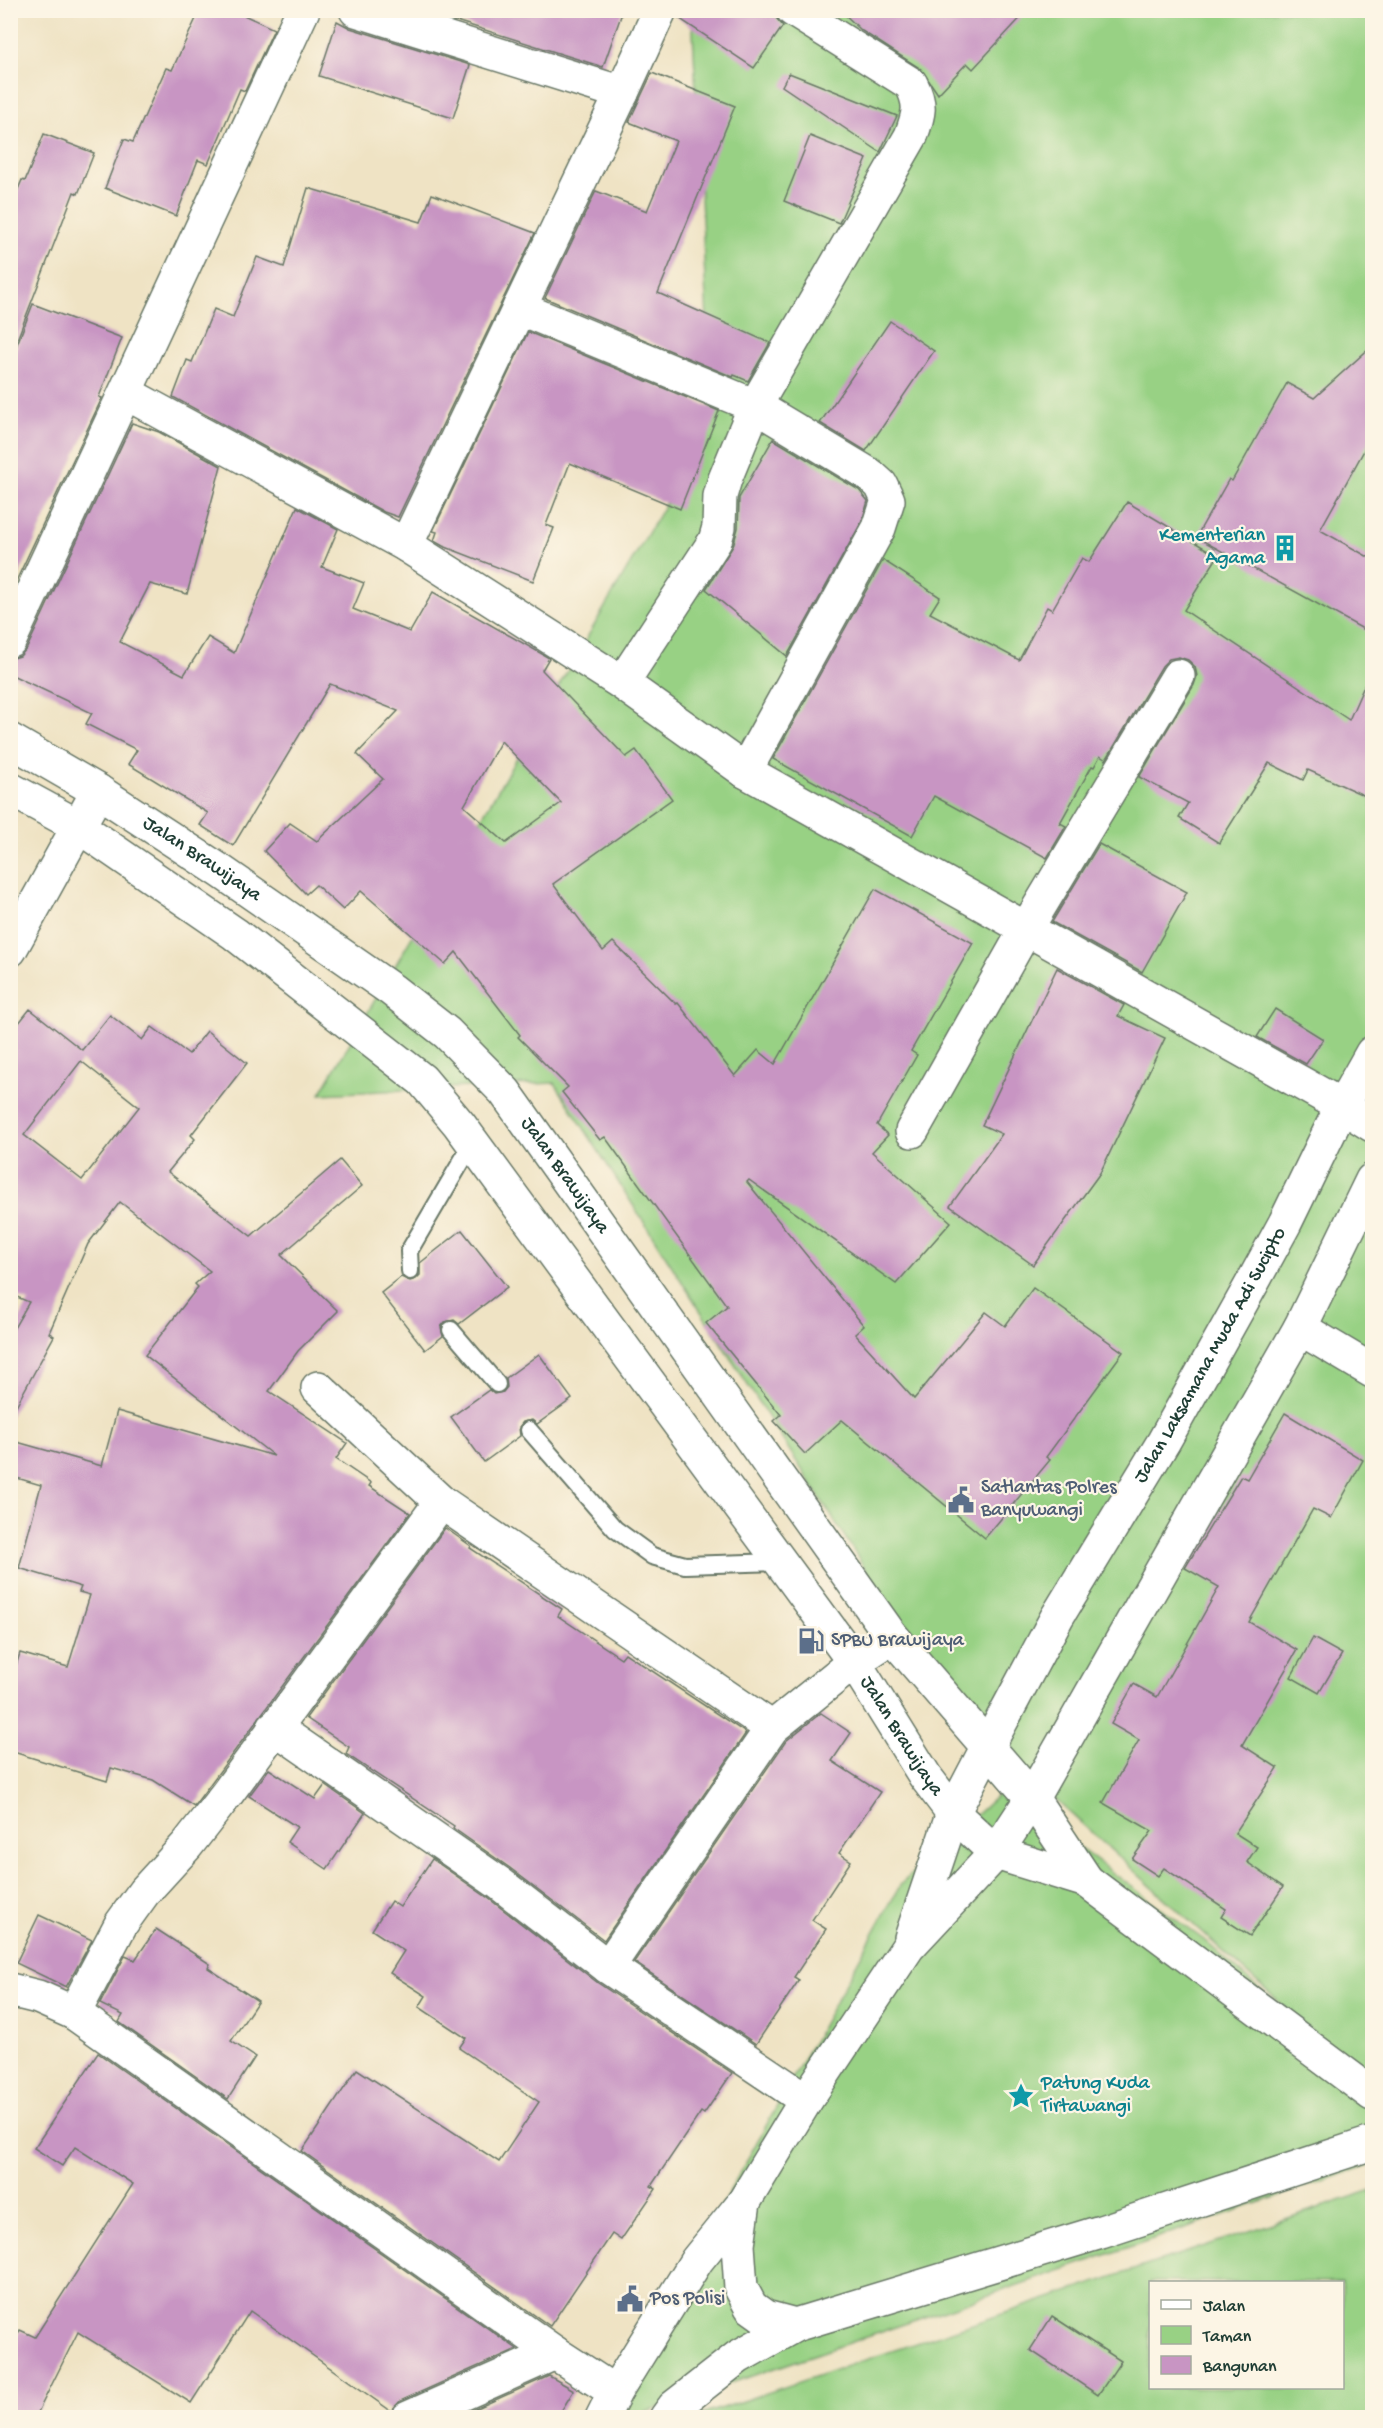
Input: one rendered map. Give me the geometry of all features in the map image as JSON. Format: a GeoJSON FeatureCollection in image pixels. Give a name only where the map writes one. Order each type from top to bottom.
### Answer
{"type":"FeatureCollection","features":[{"type":"Feature","properties":{"kind":"main road"},"geometry":{"type":"LineString","coordinates":[[10,640],[303,10]]}},
{"type":"Feature","properties":{"kind":"main road"},"geometry":{"type":"LineString","coordinates":[[356,10],[622,93]]}},
{"type":"Feature","properties":{"kind":"main road"},"geometry":{"type":"LineString","coordinates":[[406,545],[660,10]]}},
{"type":"Feature","properties":{"kind":"main road"},"geometry":{"type":"LineString","coordinates":[[622,683],[715,541],[719,527],[720,496],[725,479],[755,406],[866,217],[911,136],[919,116],[918,98],[911,84],[793,10]]}},
{"type":"Feature","properties":{"kind":"main road"},"geometry":{"type":"LineString","coordinates":[[519,308],[755,406],[870,475],[882,485],[888,500],[879,528],[745,771]]}},
{"type":"Feature","properties":{"kind":"main road"},"geometry":{"type":"LineString","coordinates":[[126,393],[406,545],[622,683],[745,771],[1372,1125]]}},
{"type":"Feature","properties":{"kind":"main road"},"geometry":{"type":"LineString","coordinates":[[912,1131],[1026,929],[1178,676]]}},
{"type":"Feature","properties":{"kind":"main road","name":"Jalan Brawijaya"},"geometry":{"type":"LineString","coordinates":[[10,740],[98,791],[222,872],[392,990],[447,1033],[505,1092],[892,1637],[1032,1798],[1087,1881]]}},
{"type":"Feature","properties":{"kind":"main road","name":"Jalan Brawijaya"},"geometry":{"type":"LineString","coordinates":[[10,789],[78,826],[235,934],[422,1080],[473,1142],[854,1662],[925,1776],[953,1813],[996,1853]]}},
{"type":"Feature","properties":{"kind":"main road"},"geometry":{"type":"LineString","coordinates":[[10,950],[98,791]]}},
{"type":"Feature","properties":{"kind":"main road","name":"Jalan Laksamana Muda Adi Sucipto"},"geometry":{"type":"LineString","coordinates":[[908,1947],[953,1813],[1057,1617],[1164,1441],[1264,1261],[1342,1106],[1372,1053]]}},
{"type":"Feature","properties":{"kind":"main road"},"geometry":{"type":"LineString","coordinates":[[10,1990],[38,1997],[74,2013],[555,2353],[608,2405],[697,2260],[744,2202],[806,2100],[908,1947],[996,1853],[1032,1798],[1300,1328],[1372,1180]]}},
{"type":"Feature","properties":{"kind":"main road"},"geometry":{"type":"LineString","coordinates":[[1300,1328],[1372,1371]]}},
{"type":"Feature","properties":{"kind":"main road"},"geometry":{"type":"LineString","coordinates":[[318,1388],[441,1502],[772,1728]]}},
{"type":"Feature","properties":{"kind":"main road"},"geometry":{"type":"LineString","coordinates":[[74,2013],[121,1924],[144,1892],[187,1845],[226,1795],[441,1502]]}},
{"type":"Feature","properties":{"kind":"main road"},"geometry":{"type":"LineString","coordinates":[[608,1967],[772,1728],[854,1662],[892,1637]]}},
{"type":"Feature","properties":{"kind":"main road"},"geometry":{"type":"LineString","coordinates":[[274,1727],[499,1883],[608,1967],[806,2100]]}},
{"type":"Feature","properties":{"kind":"main road"},"geometry":{"type":"LineString","coordinates":[[996,1853],[1087,1881],[1372,2094]]}},
{"type":"Feature","properties":{"kind":"main road"},"geometry":{"type":"LineString","coordinates":[[666,2418],[674,2407],[738,2357],[795,2325],[1101,2232],[1372,2143]]}},
{"type":"Feature","properties":{"kind":"main road"},"geometry":{"type":"LineString","coordinates":[[744,2202],[738,2245],[741,2288],[751,2307],[765,2317],[795,2325]]}},
{"type":"Feature","properties":{"kind":"main road"},"geometry":{"type":"LineString","coordinates":[[408,2418],[555,2353]]}},
{"type":"Feature","properties":{"kind":"lane"},"geometry":{"type":"LineString","coordinates":[[410,1271],[409,1251],[473,1142]]}},
{"type":"Feature","properties":{"kind":"lane"},"geometry":{"type":"LineString","coordinates":[[452,1330],[497,1384]]}},
{"type":"Feature","properties":{"kind":"lane"},"geometry":{"type":"LineString","coordinates":[[529,1430],[615,1529],[652,1556],[685,1565],[780,1562]]}},
{"type":"Feature","properties":{"kind":"green space"},"geometry":{"type":"Polygon","coordinates":[[[692,11],[1372,11],[1372,2086],[954,1708],[555,1083],[320,1094],[712,424],[692,11]]]}},
{"type":"Feature","properties":{"kind":"green space"},"geometry":{"type":"Polygon","coordinates":[[[1002,1791],[1204,1940],[1366,2085],[1372,2106],[1372,2164],[632,2417],[603,2418],[901,1884],[1002,1791]]]}},
{"type":"Feature","properties":{"kind":"green space"},"geometry":{"type":"Polygon","coordinates":[[[1372,2190],[1372,2417],[695,2417],[1372,2190]]]}},
{"type":"Feature","properties":{"kind":"building"},"geometry":{"type":"Polygon","coordinates":[[[200,10],[233,10],[274,29],[245,91],[240,89],[208,164],[198,160],[176,216],[105,188],[124,139],[133,142],[166,68],[172,70],[200,10]]]}},
{"type":"Feature","properties":{"kind":"building"},"geometry":{"type":"Polygon","coordinates":[[[421,10],[623,10],[603,67],[421,10]]]}},
{"type":"Feature","properties":{"kind":"building"},"geometry":{"type":"Polygon","coordinates":[[[678,10],[774,10],[783,26],[754,68],[677,17],[678,10]]]}},
{"type":"Feature","properties":{"kind":"building"},"geometry":{"type":"Polygon","coordinates":[[[840,10],[1028,10],[973,69],[967,63],[938,94],[921,69],[862,31],[840,10]]]}},
{"type":"Feature","properties":{"kind":"building"},"geometry":{"type":"Polygon","coordinates":[[[337,21],[350,28],[470,65],[453,118],[319,76],[337,21]]]}},
{"type":"Feature","properties":{"kind":"building"},"geometry":{"type":"Polygon","coordinates":[[[652,73],[735,106],[658,293],[770,343],[748,381],[734,375],[733,377],[545,298],[596,191],[647,211],[676,141],[629,122],[652,73]]]}},
{"type":"Feature","properties":{"kind":"building"},"geometry":{"type":"Polygon","coordinates":[[[789,73],[897,116],[880,152],[782,86],[789,73]]]}},
{"type":"Feature","properties":{"kind":"building"},"geometry":{"type":"Polygon","coordinates":[[[44,134],[94,153],[78,194],[74,192],[13,350],[10,350],[10,208],[22,180],[25,181],[44,134]]]}},
{"type":"Feature","properties":{"kind":"building"},"geometry":{"type":"Polygon","coordinates":[[[810,136],[867,159],[839,223],[784,201],[810,136]]]}},
{"type":"Feature","properties":{"kind":"building"},"geometry":{"type":"Polygon","coordinates":[[[308,188],[421,222],[432,194],[535,233],[398,517],[384,512],[173,397],[187,360],[192,362],[214,309],[233,317],[257,257],[284,267],[308,188]]]}},
{"type":"Feature","properties":{"kind":"building"},"geometry":{"type":"Polygon","coordinates":[[[33,304],[122,338],[99,397],[102,398],[10,594],[10,362],[33,304]]]}},
{"type":"Feature","properties":{"kind":"building"},"geometry":{"type":"Polygon","coordinates":[[[890,321],[934,351],[866,451],[820,423],[890,321]]]}},
{"type":"Feature","properties":{"kind":"building"},"geometry":{"type":"Polygon","coordinates":[[[528,332],[719,411],[680,509],[570,463],[546,525],[554,528],[533,581],[443,546],[434,541],[437,532],[433,531],[528,332]]]}},
{"type":"Feature","properties":{"kind":"building"},"geometry":{"type":"Polygon","coordinates":[[[1372,346],[1372,436],[1320,530],[1372,559],[1372,634],[1196,537],[1229,479],[1232,481],[1287,383],[1314,398],[1372,346]]]}},
{"type":"Feature","properties":{"kind":"building"},"geometry":{"type":"Polygon","coordinates":[[[132,423],[159,432],[221,466],[187,594],[150,584],[120,642],[184,675],[208,637],[234,653],[297,507],[338,529],[322,567],[364,583],[353,609],[410,632],[433,592],[549,658],[542,670],[626,757],[636,750],[672,799],[553,884],[603,951],[613,942],[676,1004],[678,1003],[735,1076],[758,1050],[775,1064],[875,889],[973,943],[911,1051],[917,1055],[877,1125],[888,1135],[872,1152],[951,1222],[896,1284],[749,1180],[747,1182],[864,1326],[855,1334],[914,1399],[986,1312],[1005,1326],[1033,1288],[1123,1352],[1046,1457],[1050,1460],[985,1538],[842,1420],[805,1454],[774,1421],[781,1415],[706,1323],[727,1306],[605,1137],[600,1140],[562,1092],[568,1087],[518,1037],[520,1035],[456,952],[445,964],[361,891],[343,910],[316,885],[306,894],[264,851],[290,823],[317,841],[383,779],[357,754],[398,711],[330,684],[233,846],[200,825],[208,813],[128,764],[137,750],[86,724],[92,713],[10,674],[10,659],[20,656],[27,648],[132,423]],[[501,741],[464,806],[506,843],[561,803],[501,741]]]}},
{"type":"Feature","properties":{"kind":"building"},"geometry":{"type":"Polygon","coordinates":[[[773,439],[859,490],[868,501],[862,521],[787,656],[706,589],[733,546],[738,528],[739,498],[773,439]]]}},
{"type":"Feature","properties":{"kind":"building"},"geometry":{"type":"Polygon","coordinates":[[[1127,502],[1218,556],[1184,610],[1349,720],[1372,668],[1372,799],[1308,770],[1303,780],[1269,763],[1219,843],[1179,818],[1188,803],[1139,777],[1194,685],[1197,676],[1195,667],[1188,660],[1179,657],[1169,659],[1162,666],[1106,760],[1100,756],[1094,767],[1092,766],[1060,823],[1066,826],[1047,858],[934,796],[912,836],[773,759],[883,560],[940,597],[930,613],[1019,660],[1047,607],[1052,610],[1082,558],[1089,562],[1127,502]]]}},
{"type":"Feature","properties":{"kind":"building"},"geometry":{"type":"Polygon","coordinates":[[[1099,844],[1187,892],[1142,972],[1052,922],[1099,844]]]}},
{"type":"Feature","properties":{"kind":"building"},"geometry":{"type":"Polygon","coordinates":[[[1057,968],[1124,1005],[1118,1016],[1165,1038],[1100,1173],[1033,1265],[950,1206],[1002,1134],[982,1125],[1057,968]]]}},
{"type":"Feature","properties":{"kind":"building"},"geometry":{"type":"Polygon","coordinates":[[[30,1009],[82,1050],[110,1015],[142,1040],[152,1027],[189,1054],[207,1031],[247,1063],[191,1135],[195,1139],[168,1172],[251,1236],[340,1160],[362,1186],[281,1255],[338,1311],[298,1351],[269,1391],[347,1443],[336,1459],[371,1483],[369,1486],[410,1513],[194,1806],[153,1780],[111,1768],[107,1781],[10,1751],[10,1685],[20,1653],[68,1667],[90,1595],[79,1592],[81,1587],[19,1568],[41,1485],[10,1476],[10,1440],[102,1466],[117,1411],[274,1456],[145,1355],[198,1287],[195,1284],[210,1271],[120,1202],[88,1244],[49,1333],[54,1336],[10,1417],[10,1335],[29,1302],[10,1294],[10,1034],[30,1009]],[[81,1061],[24,1135],[82,1180],[139,1107],[81,1061]]]}},
{"type":"Feature","properties":{"kind":"building"},"geometry":{"type":"Polygon","coordinates":[[[1275,1009],[1323,1039],[1306,1064],[1257,1037],[1275,1009]]]}},
{"type":"Feature","properties":{"kind":"building"},"geometry":{"type":"Polygon","coordinates":[[[462,1230],[507,1287],[459,1324],[454,1320],[445,1322],[441,1327],[443,1336],[425,1350],[381,1293],[401,1277],[410,1281],[416,1279],[420,1275],[420,1263],[462,1230]]]}},
{"type":"Feature","properties":{"kind":"building"},"geometry":{"type":"Polygon","coordinates":[[[539,1354],[572,1399],[537,1424],[532,1420],[523,1422],[519,1427],[520,1436],[484,1462],[451,1417],[489,1390],[494,1394],[503,1392],[507,1387],[506,1378],[539,1354]]]}},
{"type":"Feature","properties":{"kind":"building"},"geometry":{"type":"Polygon","coordinates":[[[1285,1413],[1363,1460],[1331,1518],[1313,1509],[1249,1622],[1297,1650],[1242,1745],[1278,1768],[1235,1833],[1257,1847],[1247,1862],[1283,1887],[1250,1936],[1221,1917],[1226,1909],[1164,1868],[1158,1876],[1132,1859],[1152,1831],[1103,1803],[1139,1740],[1111,1724],[1134,1684],[1157,1697],[1219,1587],[1185,1568],[1241,1476],[1247,1479],[1285,1413]]]}},
{"type":"Feature","properties":{"kind":"building"},"geometry":{"type":"Polygon","coordinates":[[[445,1528],[471,1546],[470,1548],[562,1609],[558,1616],[621,1658],[625,1653],[746,1733],[604,1940],[510,1868],[453,1828],[454,1826],[346,1754],[349,1747],[306,1718],[445,1528]]]}},
{"type":"Feature","properties":{"kind":"building"},"geometry":{"type":"Polygon","coordinates":[[[1313,1638],[1342,1654],[1319,1693],[1291,1677],[1313,1638]]]}},
{"type":"Feature","properties":{"kind":"building"},"geometry":{"type":"Polygon","coordinates":[[[821,1713],[851,1733],[832,1761],[880,1792],[839,1853],[851,1861],[812,1920],[826,1929],[794,1977],[799,1980],[756,2044],[634,1962],[786,1741],[821,1713]]]}},
{"type":"Feature","properties":{"kind":"building"},"geometry":{"type":"Polygon","coordinates":[[[269,1769],[315,1799],[325,1785],[365,1813],[327,1869],[287,1842],[297,1827],[249,1796],[269,1769]]]}},
{"type":"Feature","properties":{"kind":"building"},"geometry":{"type":"Polygon","coordinates":[[[432,1859],[488,1898],[598,1983],[732,2073],[704,2114],[701,2112],[651,2186],[656,2189],[621,2240],[612,2234],[550,2326],[302,2151],[357,2069],[499,2162],[539,2102],[459,2048],[466,2038],[419,2007],[426,1996],[390,1973],[404,1951],[372,1930],[391,1901],[400,1907],[432,1859]]]}},
{"type":"Feature","properties":{"kind":"building"},"geometry":{"type":"Polygon","coordinates":[[[39,1915],[92,1940],[66,1987],[16,1963],[39,1915]]]}},
{"type":"Feature","properties":{"kind":"building"},"geometry":{"type":"Polygon","coordinates":[[[156,1929],[210,1964],[208,1968],[258,2001],[231,2041],[255,2057],[228,2099],[119,2022],[123,2015],[100,2004],[125,1956],[135,1960],[156,1929]]]}},
{"type":"Feature","properties":{"kind":"building"},"geometry":{"type":"Polygon","coordinates":[[[98,2053],[517,2349],[400,2401],[391,2411],[250,2311],[191,2403],[78,2332],[35,2418],[10,2418],[10,2348],[20,2330],[35,2337],[133,2184],[75,2147],[62,2166],[34,2148],[98,2053]]]}},
{"type":"Feature","properties":{"kind":"building"},"geometry":{"type":"Polygon","coordinates":[[[1052,2316],[1121,2361],[1098,2395],[1030,2350],[1052,2316]]]}},
{"type":"Feature","properties":{"kind":"building"},"geometry":{"type":"Polygon","coordinates":[[[549,2376],[574,2390],[557,2418],[455,2418],[549,2376]]]}},
{"type":"Feature","properties":{"kind":"place","name":"Kementerian Agama"},"geometry":{"type":"Point","coordinates":[1285,548]}},
{"type":"Feature","properties":{"kind":"place","name":"Satlantas Polres Banyuwangi"},"geometry":{"type":"Point","coordinates":[961,1500]}},
{"type":"Feature","properties":{"kind":"place","name":"SPBU Brawijaya"},"geometry":{"type":"Point","coordinates":[811,1641]}},
{"type":"Feature","properties":{"kind":"place","name":"Patung Kuda Tirtawangi"},"geometry":{"type":"Point","coordinates":[1021,2096]}},
{"type":"Feature","properties":{"kind":"place","name":"Pos Polisi"},"geometry":{"type":"Point","coordinates":[630,2299]}}]}
